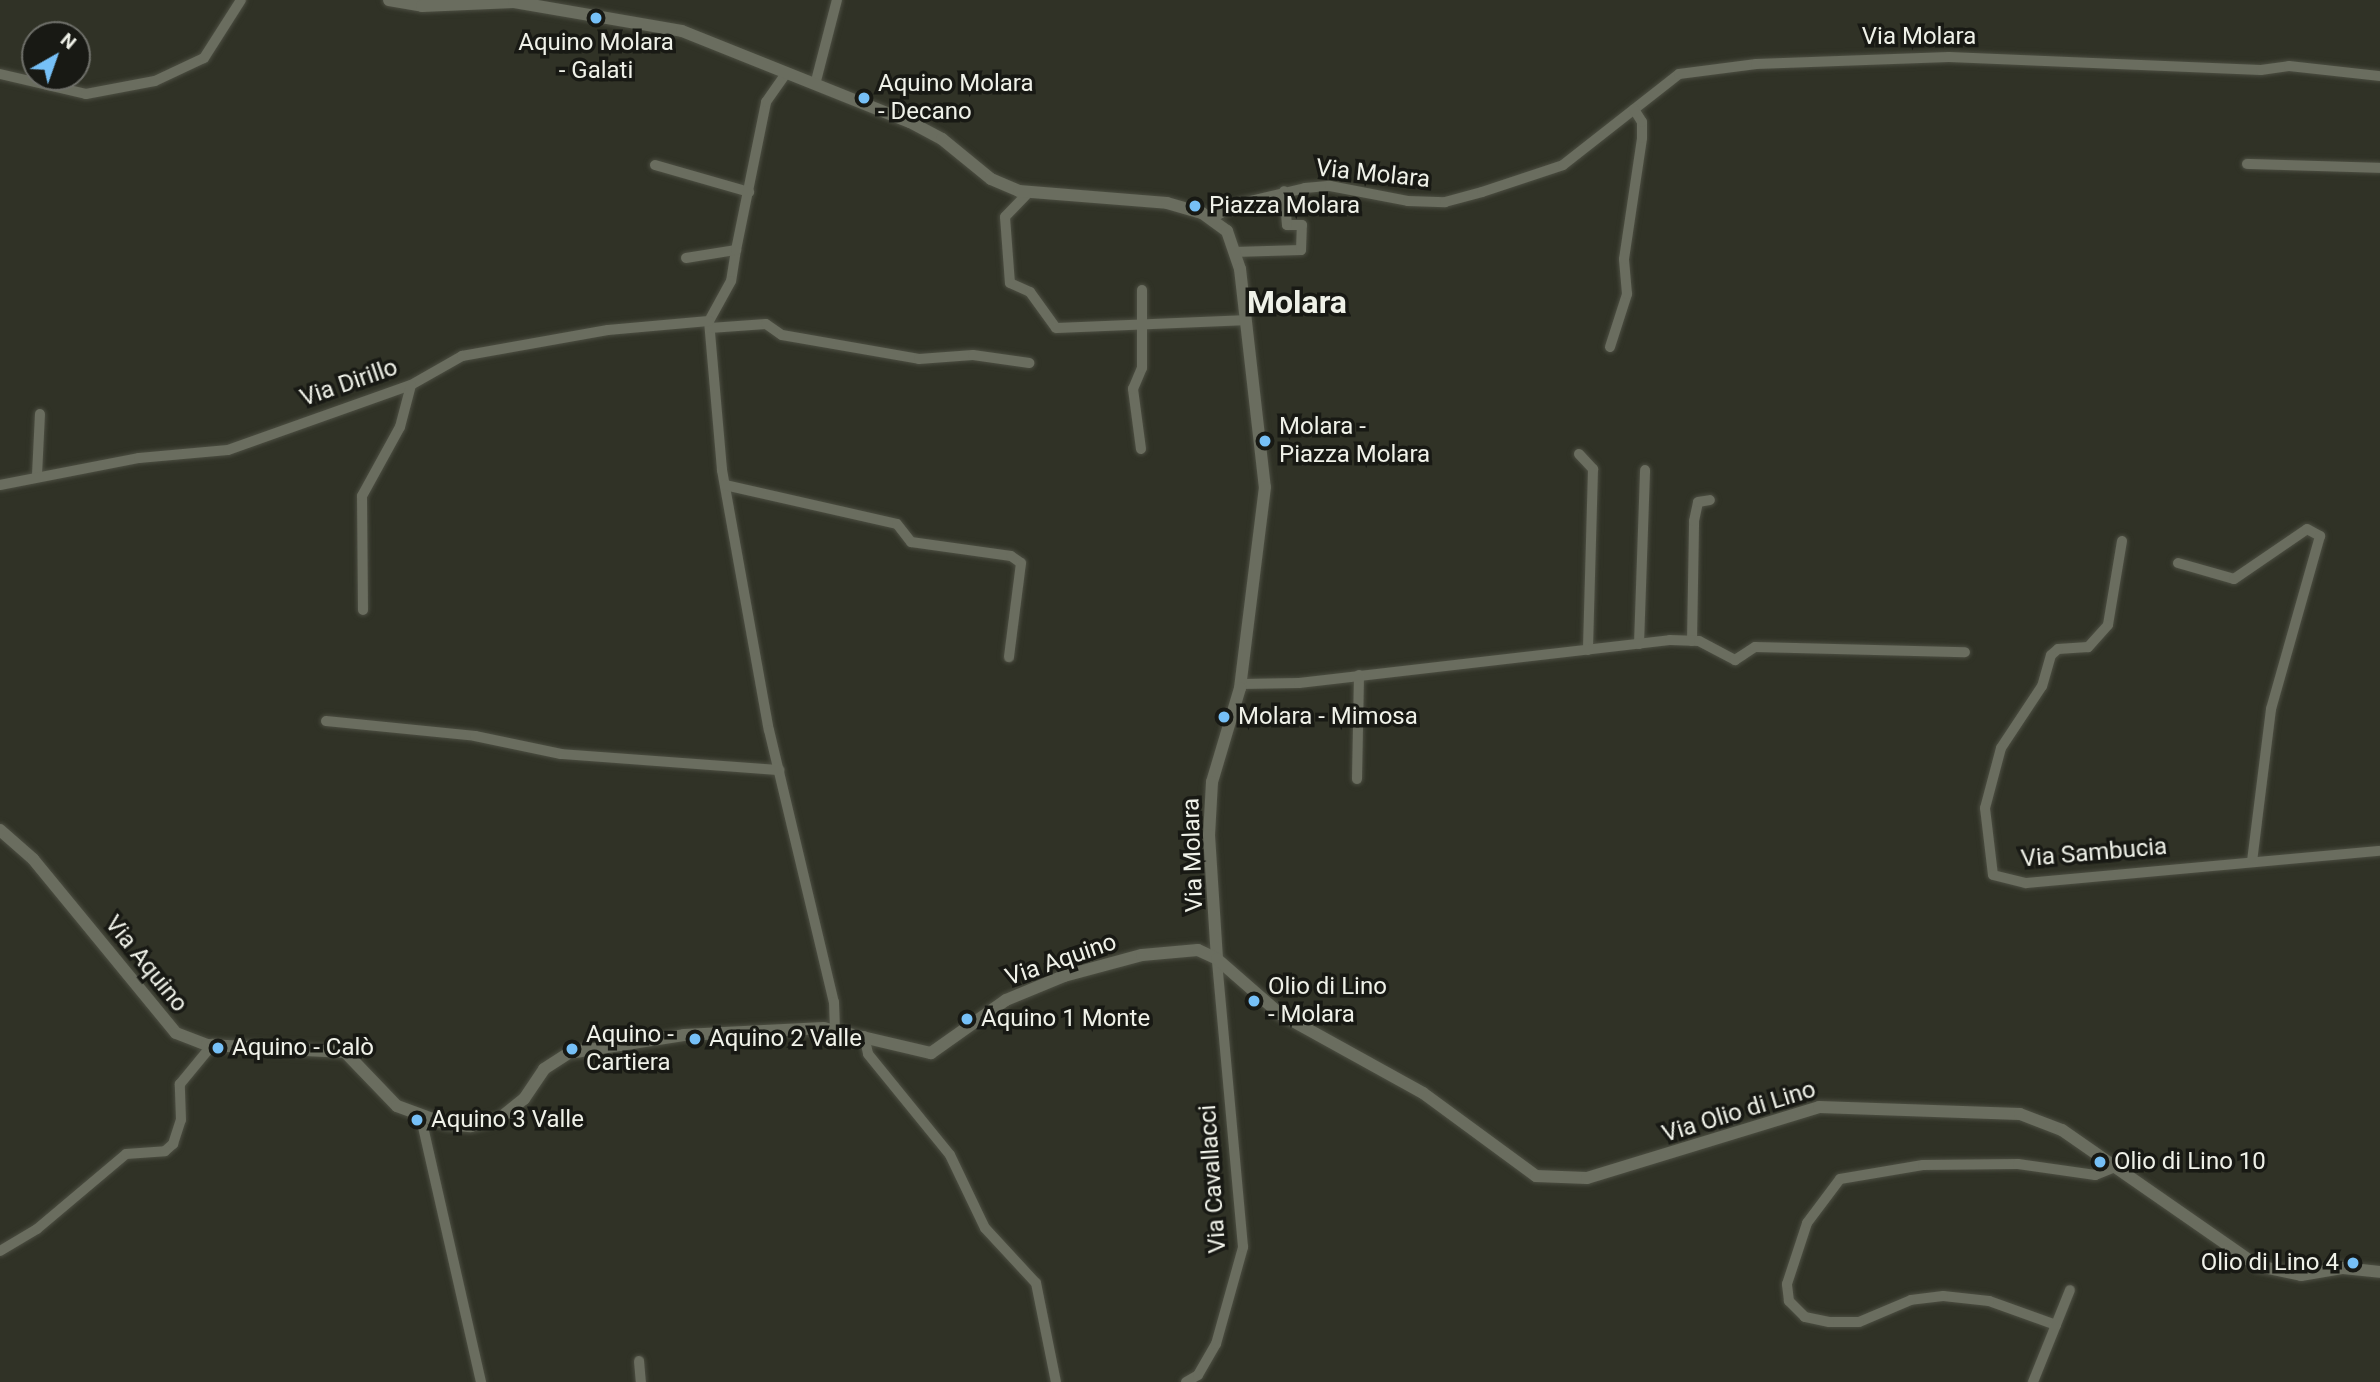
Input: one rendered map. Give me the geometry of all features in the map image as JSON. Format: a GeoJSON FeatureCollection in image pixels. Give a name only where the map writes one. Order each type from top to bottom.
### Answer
{"type":"FeatureCollection","features":[{"type":"Feature","properties":{"kind":"street"},"geometry":{"type":"LineString","coordinates":[[0,74],[86,94],[155,81],[204,58],[241,0]]}},
{"type":"Feature","properties":{"kind":"street"},"geometry":{"type":"LineString","coordinates":[[389,0],[422,6],[514,2],[641,21],[743,52],[786,73],[816,80],[921,127],[991,179],[1028,193],[1167,203],[1211,219]]}},
{"type":"Feature","properties":{"kind":"street"},"geometry":{"type":"LineString","coordinates":[[816,80],[837,0]]}},
{"type":"Feature","properties":{"kind":"street","name":"Via Molara"},"geometry":{"type":"LineString","coordinates":[[1217,959],[1209,835],[1212,782],[1241,684],[1265,487],[1234,252],[1227,232],[1211,219],[1237,204],[1283,191],[1329,186],[1390,199],[1446,202],[1563,165],[1679,74],[1814,58],[1949,57],[2261,70],[2290,66],[2380,76]]}},
{"type":"Feature","properties":{"kind":"street"},"geometry":{"type":"LineString","coordinates":[[786,73],[765,102],[731,281],[709,325],[724,485],[779,770],[834,1002],[835,1030]]}},
{"type":"Feature","properties":{"kind":"street"},"geometry":{"type":"LineString","coordinates":[[1610,347],[1627,294],[1624,259],[1642,138],[1634,109]]}},
{"type":"Feature","properties":{"kind":"street"},"geometry":{"type":"LineString","coordinates":[[2247,164],[2380,168]]}},
{"type":"Feature","properties":{"kind":"street"},"geometry":{"type":"LineString","coordinates":[[655,165],[749,192]]}},
{"type":"Feature","properties":{"kind":"street"},"geometry":{"type":"LineString","coordinates":[[1234,252],[1301,250],[1302,225],[1287,225],[1283,191]]}},
{"type":"Feature","properties":{"kind":"street"},"geometry":{"type":"LineString","coordinates":[[1028,193],[1005,217],[1010,283],[1030,292],[1055,328],[1244,320]]}},
{"type":"Feature","properties":{"kind":"street"},"geometry":{"type":"LineString","coordinates":[[686,258],[736,250]]}},
{"type":"Feature","properties":{"kind":"street"},"geometry":{"type":"LineString","coordinates":[[1141,449],[1133,389],[1142,368],[1142,290]]}},
{"type":"Feature","properties":{"kind":"street","name":"Via Dirillo"},"geometry":{"type":"LineString","coordinates":[[0,485],[37,475],[139,458],[228,450],[411,385],[462,356],[608,330],[766,324],[782,335],[919,359],[973,355],[1029,363]]}},
{"type":"Feature","properties":{"kind":"street"},"geometry":{"type":"LineString","coordinates":[[363,610],[362,496],[400,427],[411,385]]}},
{"type":"Feature","properties":{"kind":"street"},"geometry":{"type":"LineString","coordinates":[[37,475],[40,414]]}},
{"type":"Feature","properties":{"kind":"street"},"geometry":{"type":"LineString","coordinates":[[1579,454],[1593,470],[1588,650]]}},
{"type":"Feature","properties":{"kind":"street"},"geometry":{"type":"LineString","coordinates":[[1639,644],[1645,470]]}},
{"type":"Feature","properties":{"kind":"street"},"geometry":{"type":"LineString","coordinates":[[724,485],[897,524],[911,542],[1011,556],[1021,563],[1009,656]]}},
{"type":"Feature","properties":{"kind":"street"},"geometry":{"type":"LineString","coordinates":[[1692,641],[1694,522],[1698,502],[1710,500]]}},
{"type":"Feature","properties":{"kind":"street"},"geometry":{"type":"LineString","coordinates":[[2178,563],[2234,579],[2307,529],[2320,536],[2271,709],[2252,861]]}},
{"type":"Feature","properties":{"kind":"street","name":"Via Sambucia"},"geometry":{"type":"LineString","coordinates":[[2122,541],[2108,625],[2088,647],[2058,649],[2051,655],[2042,686],[2001,748],[1984,808],[1993,875],[2026,883],[2252,861],[2301,862],[2380,851]]}},
{"type":"Feature","properties":{"kind":"street"},"geometry":{"type":"LineString","coordinates":[[1241,684],[1359,675],[1639,644],[1692,641],[1735,660],[1755,647],[1965,652]]}},
{"type":"Feature","properties":{"kind":"street"},"geometry":{"type":"LineString","coordinates":[[1357,779],[1359,675]]}},
{"type":"Feature","properties":{"kind":"street"},"geometry":{"type":"LineString","coordinates":[[326,721],[474,736],[561,754],[779,770]]}},
{"type":"Feature","properties":{"kind":"street","name":"Via Aquino"},"geometry":{"type":"LineString","coordinates":[[0,830],[33,859],[164,1024],[191,1040],[213,1044],[345,1052],[384,1098],[421,1118],[471,1126],[499,1119],[524,1099],[544,1069],[569,1053],[684,1035],[835,1030],[931,1053],[1006,1000],[1064,976],[1161,953],[1198,950],[1217,959]]}},
{"type":"Feature","properties":{"kind":"street","name":"Via Olio di Lino"},"geometry":{"type":"LineString","coordinates":[[1217,959],[1280,1014],[1423,1093],[1536,1176],[1587,1178],[1819,1107],[1852,1105],[2020,1114],[2062,1130],[2258,1266],[2278,1274],[2343,1268],[2380,1272]]}},
{"type":"Feature","properties":{"kind":"street","name":"Via Cavallacci"},"geometry":{"type":"LineString","coordinates":[[1186,1382],[1198,1375],[1216,1344],[1243,1247],[1215,984],[1217,959]]}},
{"type":"Feature","properties":{"kind":"street"},"geometry":{"type":"LineString","coordinates":[[864,1036],[868,1054],[950,1156],[985,1228],[1036,1283],[1056,1382]]}},
{"type":"Feature","properties":{"kind":"street"},"geometry":{"type":"LineString","coordinates":[[0,1251],[37,1229],[125,1154],[165,1151],[173,1144],[181,1120],[180,1084],[213,1044]]}},
{"type":"Feature","properties":{"kind":"street"},"geometry":{"type":"LineString","coordinates":[[421,1118],[481,1382]]}},
{"type":"Feature","properties":{"kind":"street"},"geometry":{"type":"LineString","coordinates":[[2056,1325],[1989,1301],[1943,1296],[1911,1300],[1859,1322],[1829,1322],[1805,1317],[1789,1301],[1787,1284],[1807,1223],[1840,1179],[1923,1165],[2018,1164],[2095,1175],[2115,1167]]}},
{"type":"Feature","properties":{"kind":"street"},"geometry":{"type":"LineString","coordinates":[[2034,1382],[2070,1290]]}},
{"type":"Feature","properties":{"kind":"street"},"geometry":{"type":"LineString","coordinates":[[639,1361],[641,1382]]}},
{"type":"Feature","properties":{"kind":"place","name":"Aquino Molara - Galati"},"geometry":{"type":"Point","coordinates":[596,18]}},
{"type":"Feature","properties":{"kind":"place","name":"Aquino Molara - Decano"},"geometry":{"type":"Point","coordinates":[864,98]}},
{"type":"Feature","properties":{"kind":"place","name":"Piazza Molara"},"geometry":{"type":"Point","coordinates":[1195,206]}},
{"type":"Feature","properties":{"kind":"place","name":"Molara - Piazza Molara"},"geometry":{"type":"Point","coordinates":[1265,441]}},
{"type":"Feature","properties":{"kind":"place","name":"Molara - Mimosa"},"geometry":{"type":"Point","coordinates":[1224,717]}},
{"type":"Feature","properties":{"kind":"place","name":"Olio di Lino - Molara"},"geometry":{"type":"Point","coordinates":[1254,1001]}},
{"type":"Feature","properties":{"kind":"place","name":"Aquino 1 Monte"},"geometry":{"type":"Point","coordinates":[967,1019]}},
{"type":"Feature","properties":{"kind":"place","name":"Aquino 2 Valle"},"geometry":{"type":"Point","coordinates":[695,1039]}},
{"type":"Feature","properties":{"kind":"place","name":"Aquino - Calò"},"geometry":{"type":"Point","coordinates":[218,1048]}},
{"type":"Feature","properties":{"kind":"place","name":"Aquino - Cartiera"},"geometry":{"type":"Point","coordinates":[572,1049]}},
{"type":"Feature","properties":{"kind":"place","name":"Aquino 3 Valle"},"geometry":{"type":"Point","coordinates":[417,1120]}},
{"type":"Feature","properties":{"kind":"place","name":"Olio di Lino 10"},"geometry":{"type":"Point","coordinates":[2100,1162]}},
{"type":"Feature","properties":{"kind":"place","name":"Olio di Lino 4"},"geometry":{"type":"Point","coordinates":[2353,1263]}},
{"type":"Feature","properties":{"kind":"district","name":"Molara"},"geometry":{"type":"Point","coordinates":[1297,302]}}]}
